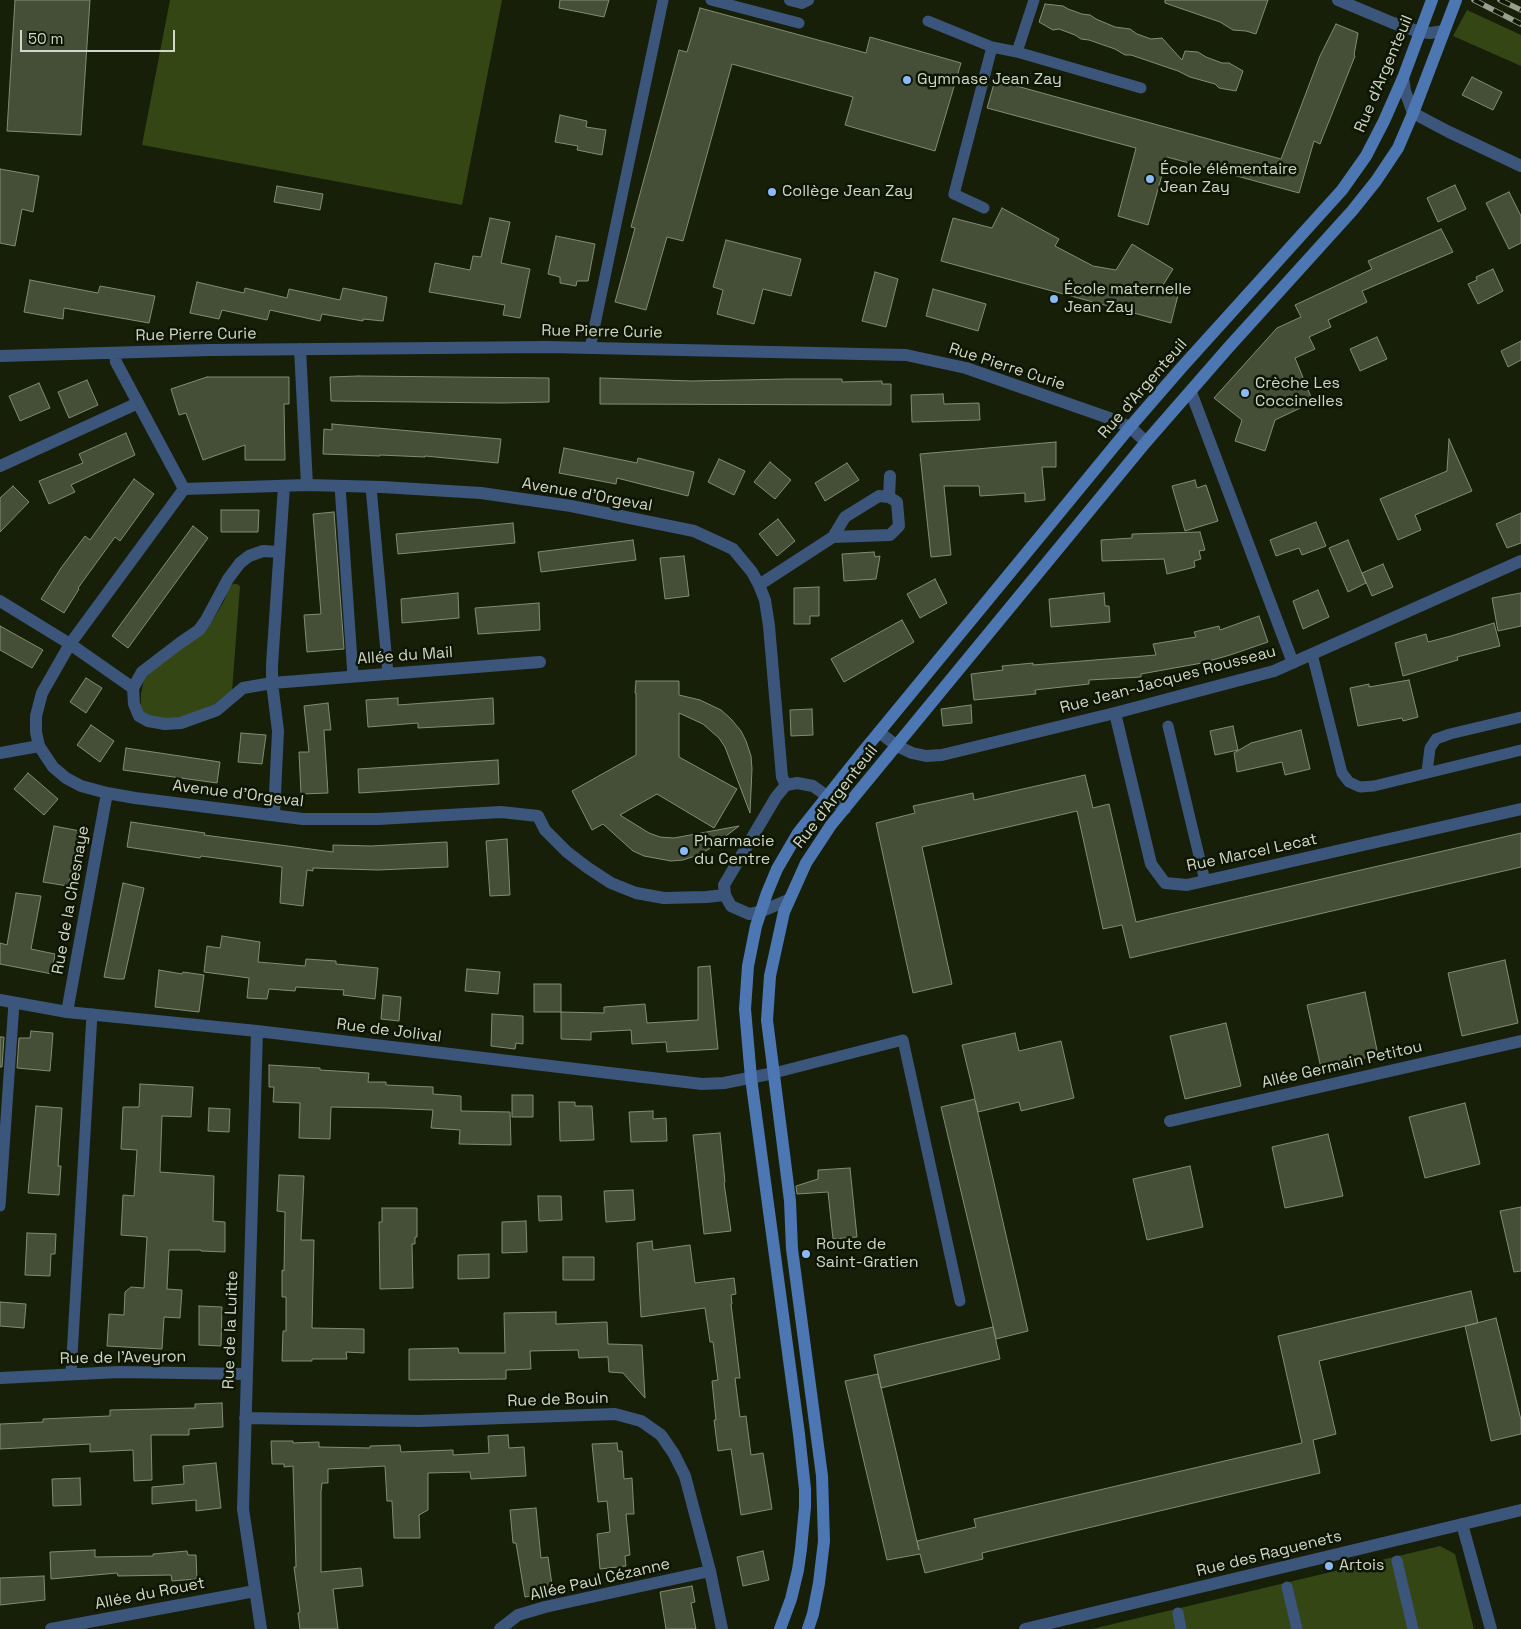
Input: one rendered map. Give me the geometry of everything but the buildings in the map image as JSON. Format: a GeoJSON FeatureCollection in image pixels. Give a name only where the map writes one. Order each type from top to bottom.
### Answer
{"type":"FeatureCollection","features":[{"type":"Feature","properties":{"kind":"main road","name":"Rue d'Argenteuil"},"geometry":{"type":"LineString","coordinates":[[751,1078],[745,1009],[748,966],[760,912],[777,869],[798,833],[827,795],[1130,427],[1342,190],[1369,150],[1384,121],[1403,78],[1432,0]]}},
{"type":"Feature","properties":{"kind":"main road","name":"Rue d'Argenteuil"},"geometry":{"type":"LineString","coordinates":[[774,1073],[768,1020],[768,998],[776,944],[788,900],[810,856],[831,825],[1146,442],[1376,181],[1398,148],[1414,112],[1456,0]]}},
{"type":"Feature","properties":{"kind":"main road"},"geometry":{"type":"LineString","coordinates":[[774,1073],[789,1194],[792,1249],[822,1476],[824,1541],[819,1583],[810,1628]]}},
{"type":"Feature","properties":{"kind":"main road"},"geometry":{"type":"LineString","coordinates":[[751,1078],[805,1489],[802,1549],[793,1590],[780,1629]]}},
{"type":"Feature","properties":{"kind":"street"},"geometry":{"type":"LineString","coordinates":[[790,0],[802,3],[808,0]]}},
{"type":"Feature","properties":{"kind":"street"},"geometry":{"type":"LineString","coordinates":[[1338,0],[1420,32],[1444,31]]}},
{"type":"Feature","properties":{"kind":"street"},"geometry":{"type":"LineString","coordinates":[[1403,78],[1405,91],[1414,112],[1449,132],[1521,166]]}},
{"type":"Feature","properties":{"kind":"street","name":"Rue Pierre Curie"},"geometry":{"type":"LineString","coordinates":[[0,356],[209,350],[548,347],[906,355],[966,368],[1109,418],[1130,427],[1146,442]]}},
{"type":"Feature","properties":{"kind":"street"},"geometry":{"type":"LineString","coordinates":[[300,349],[307,485]]}},
{"type":"Feature","properties":{"kind":"street"},"geometry":{"type":"LineString","coordinates":[[115,353],[116,362],[184,489]]}},
{"type":"Feature","properties":{"kind":"street"},"geometry":{"type":"LineString","coordinates":[[1191,392],[1293,663]]}},
{"type":"Feature","properties":{"kind":"street"},"geometry":{"type":"LineString","coordinates":[[0,466],[138,403]]}},
{"type":"Feature","properties":{"kind":"street"},"geometry":{"type":"LineString","coordinates":[[889,497],[890,476]]}},
{"type":"Feature","properties":{"kind":"street","name":"Avenue d'Orgeval"},"geometry":{"type":"LineString","coordinates":[[725,895],[664,898],[636,893],[611,883],[567,852],[545,830],[538,816],[501,812],[329,820],[274,816],[107,793],[81,786],[66,778],[52,767],[39,746],[36,732],[36,716],[42,693],[70,644],[184,489],[307,485],[481,493],[571,506],[694,532],[733,549],[752,572],[764,600],[769,626],[782,777],[786,785]]}},
{"type":"Feature","properties":{"kind":"street"},"geometry":{"type":"LineString","coordinates":[[274,816],[278,731],[272,683],[272,665],[284,486]]}},
{"type":"Feature","properties":{"kind":"street"},"geometry":{"type":"LineString","coordinates":[[759,585],[832,537],[845,517],[878,496],[889,497],[897,502],[899,526],[890,535],[832,537]]}},
{"type":"Feature","properties":{"kind":"street"},"geometry":{"type":"LineString","coordinates":[[0,601],[70,644],[133,688],[142,672],[199,630],[228,579],[240,564],[249,556],[263,551],[279,552]]}},
{"type":"Feature","properties":{"kind":"street","name":"Rue Jean-Jacques Rousseau"},"geometry":{"type":"LineString","coordinates":[[897,746],[912,753],[926,756],[942,755],[1274,671],[1521,561]]}},
{"type":"Feature","properties":{"kind":"street","name":"Allée du Mail"},"geometry":{"type":"LineString","coordinates":[[133,688],[134,704],[139,716],[148,722],[181,723],[217,710],[243,688],[272,683],[540,662]]}},
{"type":"Feature","properties":{"kind":"street","name":"Rue Marcel Lecat"},"geometry":{"type":"LineString","coordinates":[[1115,712],[1150,864],[1165,883],[1187,885],[1521,809]]}},
{"type":"Feature","properties":{"kind":"street","name":"Rue d'Argenteuil"},"geometry":{"type":"LineString","coordinates":[[879,732],[897,746]]}},
{"type":"Feature","properties":{"kind":"street"},"geometry":{"type":"LineString","coordinates":[[0,753],[39,746]]}},
{"type":"Feature","properties":{"kind":"street"},"geometry":{"type":"LineString","coordinates":[[788,900],[760,912],[749,914],[731,906],[725,895],[724,885],[776,796],[786,785],[797,783],[813,786],[844,809]]}},
{"type":"Feature","properties":{"kind":"street","name":"Rue de la Chesnaye"},"geometry":{"type":"LineString","coordinates":[[67,1012],[107,793]]}},
{"type":"Feature","properties":{"kind":"street","name":"Rue de Jolival"},"geometry":{"type":"LineString","coordinates":[[0,1000],[67,1012],[257,1031],[702,1084],[724,1083],[774,1073]]}},
{"type":"Feature","properties":{"kind":"street","name":"Rue de la Luitte"},"geometry":{"type":"LineString","coordinates":[[257,1031],[243,1509],[261,1629]]}},
{"type":"Feature","properties":{"kind":"street","name":"Allée Germain Petitou"},"geometry":{"type":"LineString","coordinates":[[1170,1121],[1521,1041]]}},
{"type":"Feature","properties":{"kind":"street","name":"Rue de l'Aveyron"},"geometry":{"type":"LineString","coordinates":[[0,1378],[119,1372],[246,1374]]}},
{"type":"Feature","properties":{"kind":"street","name":"Rue de Bouin"},"geometry":{"type":"LineString","coordinates":[[245,1418],[419,1421],[615,1414],[641,1421],[661,1435],[674,1454],[685,1476],[710,1571],[722,1629]]}},
{"type":"Feature","properties":{"kind":"street","name":"Rue des Raguenets"},"geometry":{"type":"LineString","coordinates":[[1025,1629],[1521,1510]]}},
{"type":"Feature","properties":{"kind":"street"},"geometry":{"type":"LineString","coordinates":[[1462,1524],[1491,1629]]}},
{"type":"Feature","properties":{"kind":"street","name":"Allée Paul Cézanne"},"geometry":{"type":"LineString","coordinates":[[500,1629],[518,1616],[545,1607],[710,1571]]}},
{"type":"Feature","properties":{"kind":"street","name":"Allée du Rouet"},"geometry":{"type":"LineString","coordinates":[[51,1629],[255,1591]]}},
{"type":"Feature","properties":{"kind":"lane"},"geometry":{"type":"LineString","coordinates":[[590,348],[663,0]]}},
{"type":"Feature","properties":{"kind":"lane"},"geometry":{"type":"LineString","coordinates":[[711,0],[798,23]]}},
{"type":"Feature","properties":{"kind":"lane"},"geometry":{"type":"LineString","coordinates":[[1017,52],[1034,0]]}},
{"type":"Feature","properties":{"kind":"lane"},"geometry":{"type":"LineString","coordinates":[[928,21],[992,47],[1017,52],[1142,88]]}},
{"type":"Feature","properties":{"kind":"lane"},"geometry":{"type":"LineString","coordinates":[[984,208],[954,194],[992,47]]}},
{"type":"Feature","properties":{"kind":"lane"},"geometry":{"type":"LineString","coordinates":[[340,486],[353,676]]}},
{"type":"Feature","properties":{"kind":"lane"},"geometry":{"type":"LineString","coordinates":[[371,487],[388,674]]}},
{"type":"Feature","properties":{"kind":"lane"},"geometry":{"type":"LineString","coordinates":[[1312,654],[1342,774],[1349,782],[1360,787],[1374,786],[1521,750]]}},
{"type":"Feature","properties":{"kind":"lane"},"geometry":{"type":"LineString","coordinates":[[1427,772],[1430,748],[1436,739],[1521,717]]}},
{"type":"Feature","properties":{"kind":"lane"},"geometry":{"type":"LineString","coordinates":[[1168,726],[1205,881]]}},
{"type":"Feature","properties":{"kind":"lane"},"geometry":{"type":"LineString","coordinates":[[0,1206],[14,1003]]}},
{"type":"Feature","properties":{"kind":"lane"},"geometry":{"type":"LineString","coordinates":[[71,1374],[92,1014]]}},
{"type":"Feature","properties":{"kind":"lane"},"geometry":{"type":"LineString","coordinates":[[774,1073],[903,1040],[960,1300]]}},
{"type":"Feature","properties":{"kind":"lane"},"geometry":{"type":"LineString","coordinates":[[1397,1561],[1411,1629]]}},
{"type":"Feature","properties":{"kind":"lane"},"geometry":{"type":"LineString","coordinates":[[1287,1587],[1297,1629]]}},
{"type":"Feature","properties":{"kind":"lane"},"geometry":{"type":"LineString","coordinates":[[1178,1613],[1181,1629]]}},
{"type":"Feature","properties":{"kind":"green space"},"geometry":{"type":"Polygon","coordinates":[[[170,0],[502,0],[462,205],[142,145],[170,0]]]}},
{"type":"Feature","properties":{"kind":"green space"},"geometry":{"type":"Polygon","coordinates":[[[1467,10],[1521,35],[1521,66],[1453,36],[1467,10]]]}},
{"type":"Feature","properties":{"kind":"green space"},"geometry":{"type":"Polygon","coordinates":[[[233,584],[240,586],[232,691],[214,706],[177,719],[160,719],[145,716],[141,706],[144,679],[152,669],[210,625],[229,588],[233,584]]]}},
{"type":"Feature","properties":{"kind":"green space"},"geometry":{"type":"Polygon","coordinates":[[[1440,1546],[1455,1554],[1474,1629],[1092,1629],[1440,1546]]]}},
{"type":"Feature","properties":{"kind":"railway"},"geometry":{"type":"LineString","coordinates":[[1474,0],[1521,24]]}},
{"type":"Feature","properties":{"kind":"railway"},"geometry":{"type":"LineString","coordinates":[[1500,0],[1521,10]]}},
{"type":"Feature","properties":{"kind":"place","name":"Gymnase Jean Zay"},"geometry":{"type":"Point","coordinates":[907,80]}},
{"type":"Feature","properties":{"kind":"place","name":"École élémentaire Jean Zay"},"geometry":{"type":"Point","coordinates":[1150,179]}},
{"type":"Feature","properties":{"kind":"place","name":"Collège Jean Zay"},"geometry":{"type":"Point","coordinates":[772,192]}},
{"type":"Feature","properties":{"kind":"place","name":"École maternelle Jean Zay"},"geometry":{"type":"Point","coordinates":[1054,299]}},
{"type":"Feature","properties":{"kind":"place","name":"Crèche Les Coccinelles"},"geometry":{"type":"Point","coordinates":[1245,393]}},
{"type":"Feature","properties":{"kind":"place","name":"Pharmacie du Centre"},"geometry":{"type":"Point","coordinates":[684,851]}},
{"type":"Feature","properties":{"kind":"place","name":"Route de Saint-Gratien"},"geometry":{"type":"Point","coordinates":[806,1254]}},
{"type":"Feature","properties":{"kind":"place","name":"Artois"},"geometry":{"type":"Point","coordinates":[1329,1566]}}]}
